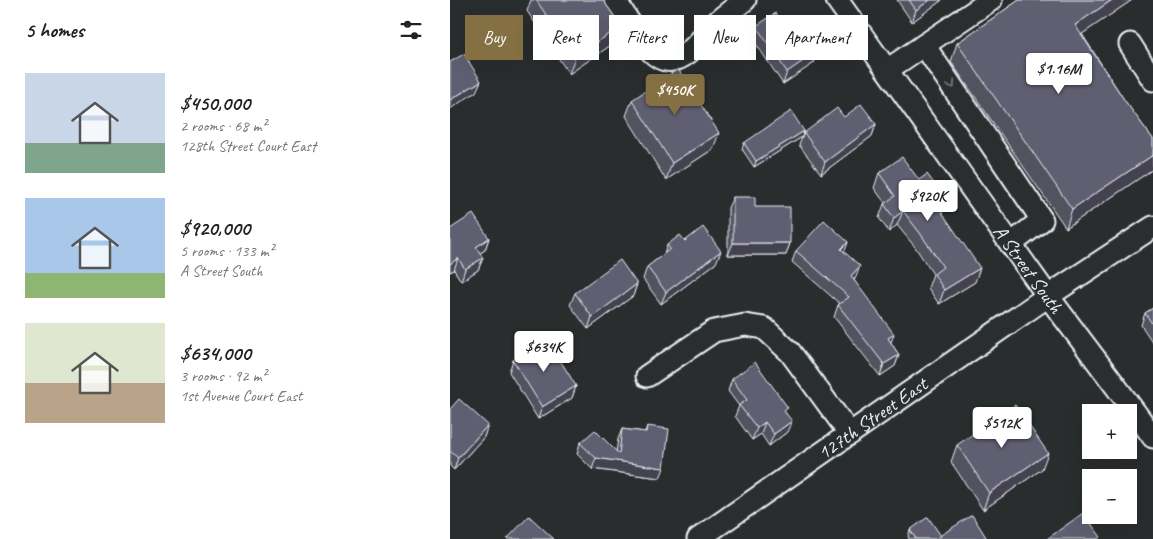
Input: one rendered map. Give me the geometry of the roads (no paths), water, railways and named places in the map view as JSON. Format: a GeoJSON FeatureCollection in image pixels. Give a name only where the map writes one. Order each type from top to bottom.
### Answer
{"type":"FeatureCollection","features":[{"type":"Feature","properties":{"kind":"street"},"geometry":{"type":"LineString","coordinates":[[616,0],[648,48],[664,59],[673,60],[694,48],[717,22],[745,0]]}},
{"type":"Feature","properties":{"kind":"street","name":"A Street South"},"geometry":{"type":"LineString","coordinates":[[837,0],[1010,244],[1102,365],[1153,438]]}},
{"type":"Feature","properties":{"kind":"street"},"geometry":{"type":"LineString","coordinates":[[887,70],[991,0]]}},
{"type":"Feature","properties":{"kind":"street"},"geometry":{"type":"LineString","coordinates":[[1130,44],[1153,80]]}},
{"type":"Feature","properties":{"kind":"street"},"geometry":{"type":"LineString","coordinates":[[924,45],[1036,210],[1042,222],[1010,244]]}},
{"type":"Feature","properties":{"kind":"street","name":"127th Street East"},"geometry":{"type":"LineString","coordinates":[[698,539],[1048,296],[1153,227]]}},
{"type":"Feature","properties":{"kind":"street"},"geometry":{"type":"LineString","coordinates":[[647,376],[714,331],[745,325],[764,328],[790,352],[850,434]]}}]}
